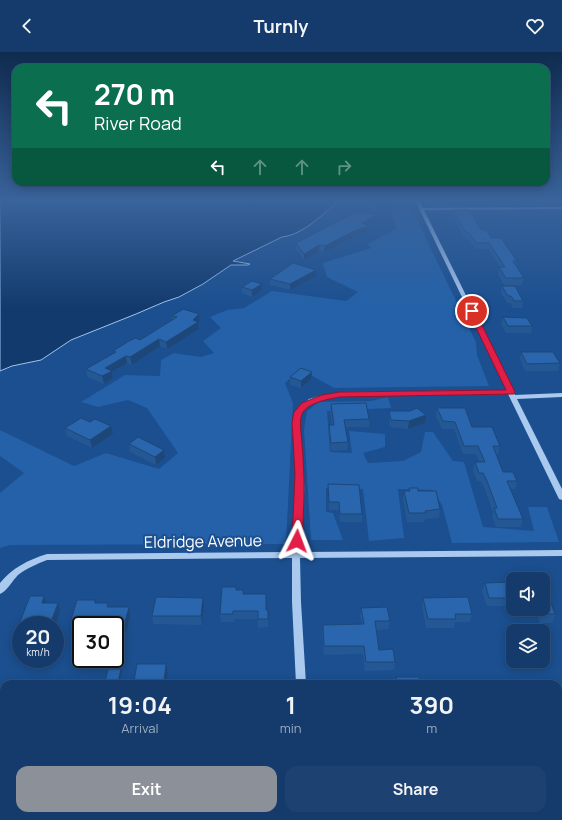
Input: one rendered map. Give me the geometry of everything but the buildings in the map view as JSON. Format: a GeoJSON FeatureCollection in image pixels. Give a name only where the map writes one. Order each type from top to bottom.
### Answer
{"type":"FeatureCollection","features":[{"type":"Feature","properties":{"kind":"street"},"geometry":{"type":"LineString","coordinates":[[435,236],[562,497]]}},
{"type":"Feature","properties":{"kind":"street"},"geometry":{"type":"LineString","coordinates":[[301,680],[296,555],[300,474],[296,422],[298,412],[305,405],[325,397],[340,394],[562,395]]}},
{"type":"Feature","properties":{"kind":"street","name":"Eldridge Avenue"},"geometry":{"type":"LineString","coordinates":[[0,590],[14,573],[31,562],[47,557],[562,553]]}},
{"type":"Feature","properties":{"kind":"shaded area"},"geometry":{"type":"Polygon","coordinates":[[[0,236],[287,236],[233,261],[250,264],[248,265],[231,265],[203,284],[179,297],[71,340],[41,360],[12,366],[0,371],[0,236]]]}},
{"type":"Feature","properties":{"kind":"shaded area"},"geometry":{"type":"Polygon","coordinates":[[[383,236],[425,236],[476,342],[477,355],[489,386],[334,388],[300,369],[285,383],[293,403],[286,544],[10,545],[0,548],[0,493],[24,473],[0,456],[0,430],[74,466],[106,453],[159,469],[178,453],[147,408],[128,400],[98,407],[81,402],[125,375],[160,376],[161,360],[174,353],[201,357],[214,353],[203,341],[221,328],[210,317],[227,310],[244,308],[272,291],[346,301],[358,292],[327,277],[323,263],[371,248],[367,244],[383,236]]]}},
{"type":"Feature","properties":{"kind":"shaded area"},"geometry":{"type":"Polygon","coordinates":[[[388,397],[391,408],[327,411],[330,452],[352,453],[349,431],[385,434],[385,447],[363,453],[368,463],[403,461],[421,452],[425,432],[433,432],[453,461],[464,462],[483,527],[534,531],[528,507],[547,507],[559,542],[452,543],[442,505],[433,490],[398,489],[404,538],[369,541],[363,489],[326,488],[326,512],[333,513],[343,540],[311,540],[304,430],[307,411],[319,402],[371,401],[388,397]]]}},
{"type":"Feature","properties":{"kind":"route"},"geometry":{"type":"LineString","coordinates":[[297,541],[300,474],[296,422],[298,412],[305,405],[325,397],[340,394],[511,392],[472,311]]}}]}
